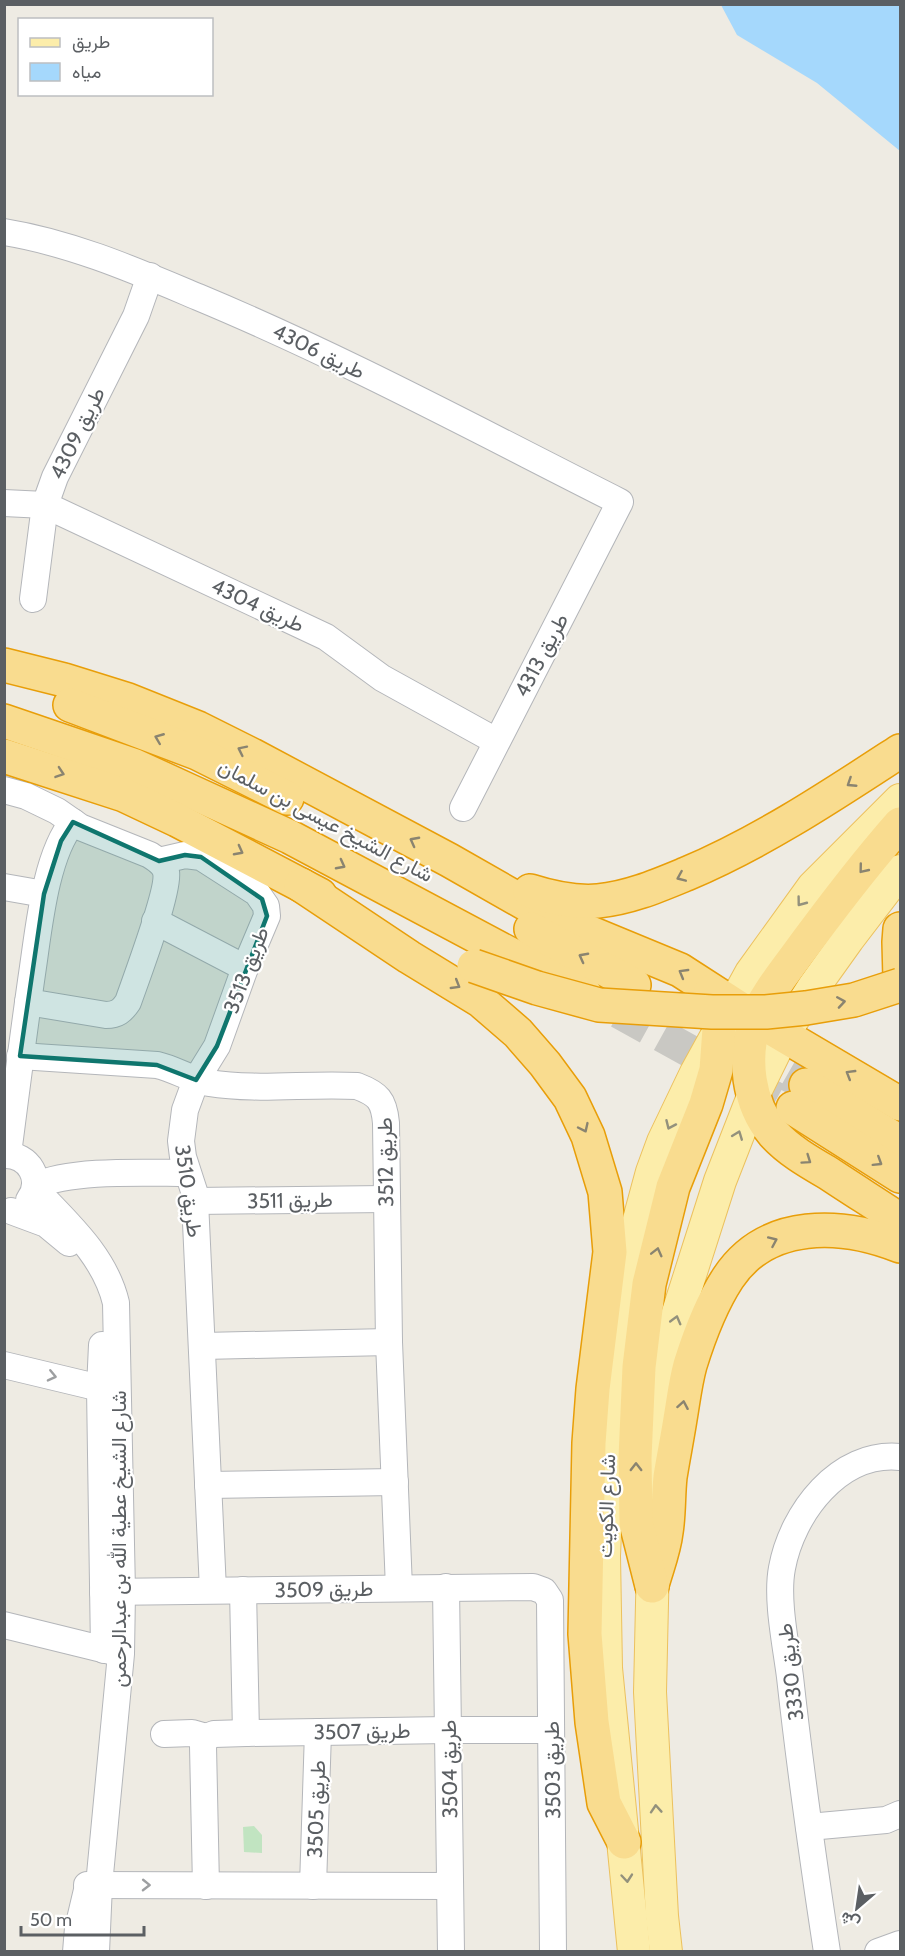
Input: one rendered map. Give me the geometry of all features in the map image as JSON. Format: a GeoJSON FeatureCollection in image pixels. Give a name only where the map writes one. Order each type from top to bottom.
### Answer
{"type":"FeatureCollection","features":[{"type":"Feature","properties":{"kind":"highway"},"geometry":{"type":"LineString","coordinates":[[4,665],[64,680],[128,700],[198,728],[449,860],[542,913],[680,970],[726,1030],[750,1079],[765,1123],[792,1150],[900,1220]]}},
{"type":"Feature","properties":{"kind":"highway","name":"شارع الشيخ عيسى بن سلمان"},"geometry":{"type":"LineString","coordinates":[[4,687],[59,701],[126,724],[197,753],[306,808],[626,998],[134,765],[4,721]]}},
{"type":"Feature","properties":{"kind":"highway"},"geometry":{"type":"LineString","coordinates":[[449,860],[532,892],[567,901],[597,901],[624,896],[664,884],[752,843],[822,802],[900,751]]}},
{"type":"Feature","properties":{"kind":"highway"},"geometry":{"type":"LineString","coordinates":[[4,756],[124,795],[177,819],[301,885],[409,938],[474,966],[537,988],[599,1005],[712,1012],[766,1012],[854,1000],[900,985]]}},
{"type":"Feature","properties":{"kind":"highway"},"geometry":{"type":"LineString","coordinates":[[652,1586],[636,1523],[639,1367],[648,1296],[673,1187],[712,1087],[726,1030],[774,987],[830,910],[900,824]]}},
{"type":"Feature","properties":{"kind":"highway"},"geometry":{"type":"LineString","coordinates":[[301,885],[409,957],[481,1001],[518,1033],[570,1098],[588,1136],[605,1192],[610,1252],[593,1389],[589,1443],[585,1634],[592,1722],[604,1803],[624,1842]]}},
{"type":"Feature","properties":{"kind":"highway"},"geometry":{"type":"LineString","coordinates":[[900,929],[900,979]]}},
{"type":"Feature","properties":{"kind":"highway"},"geometry":{"type":"LineString","coordinates":[[726,1030],[783,1035],[900,1104]]}},
{"type":"Feature","properties":{"kind":"highway"},"geometry":{"type":"LineString","coordinates":[[900,1142],[799,1097],[900,1176]]}},
{"type":"Feature","properties":{"kind":"highway"},"geometry":{"type":"LineString","coordinates":[[652,1586],[666,1533],[670,1477],[689,1367],[716,1300],[729,1276],[744,1259],[761,1246],[781,1236],[801,1232],[823,1229],[853,1232],[900,1246]]}},
{"type":"Feature","properties":{"kind":"main road","name":"شارع الكويت"},"geometry":{"type":"LineString","coordinates":[[634,1952],[606,1668],[604,1556],[611,1390],[630,1253],[663,1142],[726,1030],[751,973],[813,887],[900,800]]}},
{"type":"Feature","properties":{"kind":"main road"},"geometry":{"type":"LineString","coordinates":[[666,1952],[650,1692],[660,1410],[674,1325],[720,1181],[754,1094],[783,1035],[813,988],[900,871]]}},
{"type":"Feature","properties":{"kind":"street","name":"طريق 4306"},"geometry":{"type":"LineString","coordinates":[[4,232],[39,238],[150,276],[270,327],[620,502]]}},
{"type":"Feature","properties":{"kind":"street","name":"طريق 4309"},"geometry":{"type":"LineString","coordinates":[[33,599],[45,505],[55,477],[136,316],[150,276]]}},
{"type":"Feature","properties":{"kind":"street","name":"طريق 4304"},"geometry":{"type":"LineString","coordinates":[[4,502],[45,505],[326,637],[382,678],[496,741]]}},
{"type":"Feature","properties":{"kind":"street","name":"طريق 4313"},"geometry":{"type":"LineString","coordinates":[[463,808],[620,502]]}},
{"type":"Feature","properties":{"kind":"street"},"geometry":{"type":"LineString","coordinates":[[4,790],[26,796],[57,811],[73,822],[159,861],[167,874],[165,889],[128,1002],[118,1013],[111,1015],[19,1011]]}},
{"type":"Feature","properties":{"kind":"street"},"geometry":{"type":"LineString","coordinates":[[73,822],[61,841],[44,894],[19,1011],[20,1056],[12,1156],[75,1177],[187,1173]]}},
{"type":"Feature","properties":{"kind":"street","name":"طريق 3513"},"geometry":{"type":"LineString","coordinates":[[159,861],[185,855],[201,857],[257,893],[266,906],[267,916],[245,968],[217,1047],[196,1080]]}},
{"type":"Feature","properties":{"kind":"street"},"geometry":{"type":"LineString","coordinates":[[4,887],[44,894]]}},
{"type":"Feature","properties":{"kind":"street"},"geometry":{"type":"LineString","coordinates":[[155,921],[245,968]]}},
{"type":"Feature","properties":{"kind":"street"},"geometry":{"type":"LineString","coordinates":[[20,1056],[157,1065],[171,1068],[196,1080]]}},
{"type":"Feature","properties":{"kind":"street","name":"طريق 3510"},"geometry":{"type":"LineString","coordinates":[[196,1080],[185,1110],[182,1125],[182,1149],[195,1201],[213,1590]]}},
{"type":"Feature","properties":{"kind":"street","name":"طريق 3512"},"geometry":{"type":"LineString","coordinates":[[196,1080],[227,1085],[357,1086],[376,1096],[381,1102],[385,1114],[389,1342],[399,1588]]}},
{"type":"Feature","properties":{"kind":"street","name":"شارع الشيخ عطية الله بن عبدالرحمن"},"geometry":{"type":"LineString","coordinates":[[12,1156],[30,1167],[40,1194],[98,1259],[102,1321],[100,1388],[113,1592]]}},
{"type":"Feature","properties":{"kind":"street"},"geometry":{"type":"LineString","coordinates":[[8,1211],[26,1204],[40,1194],[52,1195],[57,1186],[75,1177]]}},
{"type":"Feature","properties":{"kind":"street","name":"طريق 3511"},"geometry":{"type":"LineString","coordinates":[[195,1201],[386,1199]]}},
{"type":"Feature","properties":{"kind":"street","name":"شارع الشيخ عطية الله بن عبدالرحمن"},"geometry":{"type":"LineString","coordinates":[[8,1211],[46,1224],[63,1237],[101,1278],[116,1303],[118,1332],[112,1651],[92,1799],[96,1952]]}},
{"type":"Feature","properties":{"kind":"street"},"geometry":{"type":"LineString","coordinates":[[203,1346],[389,1342]]}},
{"type":"Feature","properties":{"kind":"street"},"geometry":{"type":"LineString","coordinates":[[4,1365],[100,1388]]}},
{"type":"Feature","properties":{"kind":"street","name":"طريق 3330"},"geometry":{"type":"LineString","coordinates":[[827,1952],[780,1596],[781,1570],[795,1527],[809,1504],[828,1484],[849,1469],[870,1459],[900,1457]]}},
{"type":"Feature","properties":{"kind":"street"},"geometry":{"type":"LineString","coordinates":[[208,1485],[395,1482]]}},
{"type":"Feature","properties":{"kind":"street","name":"طريق 3509"},"geometry":{"type":"LineString","coordinates":[[113,1592],[446,1587],[532,1587],[544,1591]]}},
{"type":"Feature","properties":{"kind":"street","name":"طريق 3504"},"geometry":{"type":"LineString","coordinates":[[446,1587],[451,1952]]}},
{"type":"Feature","properties":{"kind":"street"},"geometry":{"type":"LineString","coordinates":[[243,1590],[246,1733]]}},
{"type":"Feature","properties":{"kind":"street","name":"طريق 3503"},"geometry":{"type":"LineString","coordinates":[[544,1591],[550,1600],[554,1952]]}},
{"type":"Feature","properties":{"kind":"street"},"geometry":{"type":"LineString","coordinates":[[4,1626],[112,1651]]}},
{"type":"Feature","properties":{"kind":"street","name":"طريق 3507"},"geometry":{"type":"LineString","coordinates":[[164,1734],[192,1733],[206,1737],[214,1734],[246,1733],[551,1730]]}},
{"type":"Feature","properties":{"kind":"street","name":"طريق 3505"},"geometry":{"type":"LineString","coordinates":[[313,1886],[318,1732]]}},
{"type":"Feature","properties":{"kind":"street"},"geometry":{"type":"LineString","coordinates":[[206,1737],[203,1746],[206,1886]]}},
{"type":"Feature","properties":{"kind":"street"},"geometry":{"type":"LineString","coordinates":[[809,1827],[886,1820],[900,1814]]}},
{"type":"Feature","properties":{"kind":"street","name":"شارع الشيخ عطية الله بن عبدالرحمن"},"geometry":{"type":"LineString","coordinates":[[76,1952],[77,1934],[86,1899],[93,1885]]}},
{"type":"Feature","properties":{"kind":"street","name":"طريق 3505"},"geometry":{"type":"LineString","coordinates":[[93,1885],[450,1886]]}},
{"type":"Feature","properties":{"kind":"street"},"geometry":{"type":"LineString","coordinates":[[662,1916],[678,1952]]}},
{"type":"Feature","properties":{"kind":"street"},"geometry":{"type":"LineString","coordinates":[[878,1952],[900,1944]]}},
{"type":"Feature","properties":{"kind":"highlighted area"},"geometry":{"type":"Polygon","coordinates":[[[73,822],[159,861],[185,855],[201,857],[262,899],[267,916],[217,1046],[196,1080],[157,1065],[20,1056],[44,894],[61,841],[73,822]]]}},
{"type":"Feature","properties":{"kind":"green space"},"geometry":{"type":"Polygon","coordinates":[[[254,1826],[262,1835],[262,1853],[244,1852],[243,1827],[254,1826]]]}},
{"type":"Feature","properties":{"kind":"water"},"geometry":{"type":"Polygon","coordinates":[[[721,5],[900,5],[900,151],[817,83],[737,35],[721,5]]]}},
{"type":"Feature","properties":{"kind":"tunnel"},"geometry":{"type":"LineString","coordinates":[[619,1012],[793,1108]]}},
{"type":"Feature","properties":{"kind":"tunnel"},"geometry":{"type":"LineString","coordinates":[[745,1050],[806,1085]]}}]}
